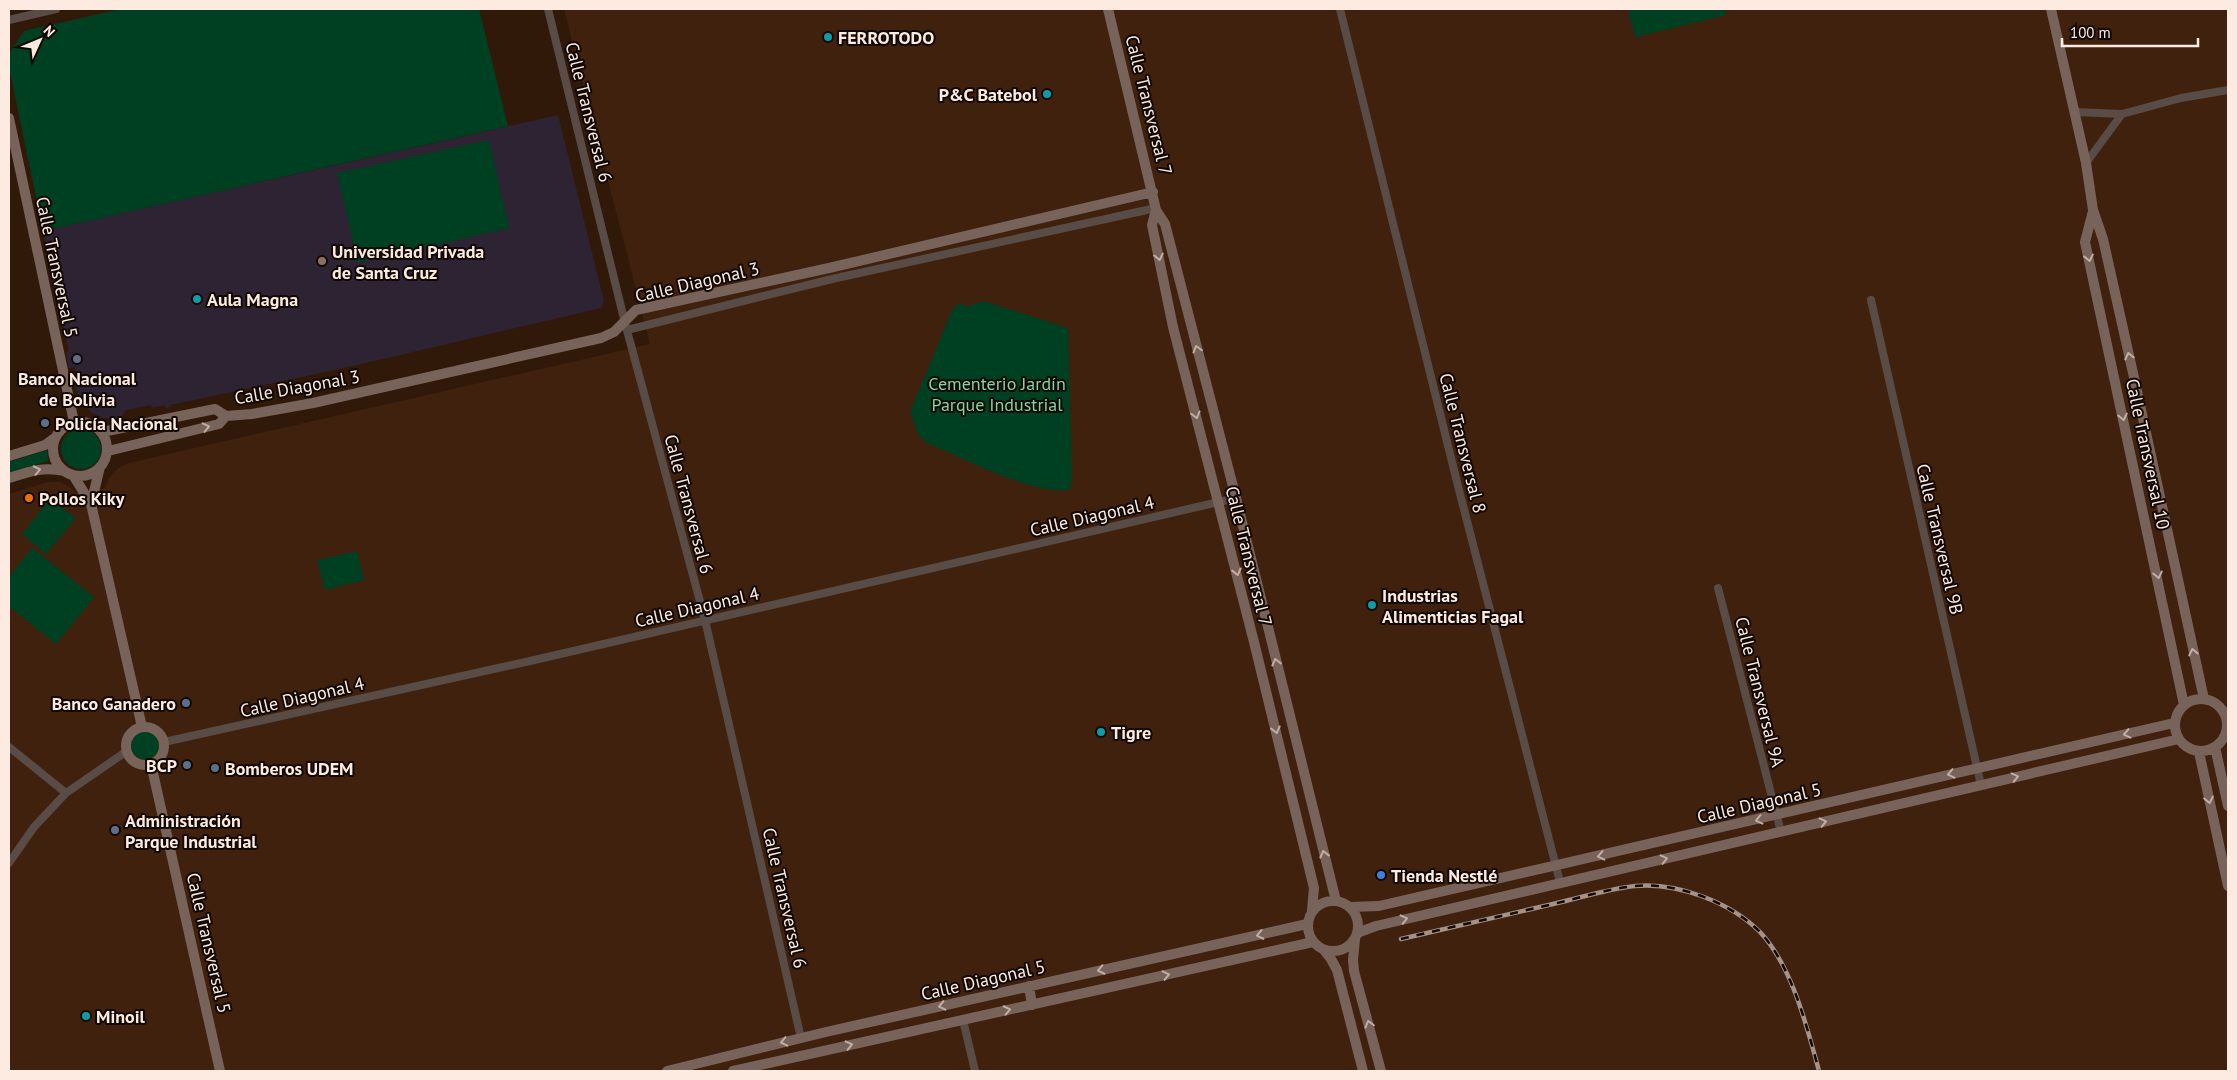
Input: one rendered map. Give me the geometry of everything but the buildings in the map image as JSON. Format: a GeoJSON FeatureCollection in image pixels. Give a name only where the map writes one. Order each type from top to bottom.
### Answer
{"type":"FeatureCollection","features":[{"type":"Feature","properties":{"kind":"street"},"geometry":{"type":"LineString","coordinates":[[9,20],[56,9]]}},
{"type":"Feature","properties":{"kind":"street","name":"Calle Transversal 6"},"geometry":{"type":"LineString","coordinates":[[548,9],[626,327],[705,620],[802,1038]]}},
{"type":"Feature","properties":{"kind":"street","name":"Calle Transversal 7"},"geometry":{"type":"LineString","coordinates":[[1108,9],[1156,208],[1165,224],[1236,498],[1336,901]]}},
{"type":"Feature","properties":{"kind":"street","name":"Calle Transversal 8"},"geometry":{"type":"LineString","coordinates":[[1340,9],[1552,859],[1560,882]]}},
{"type":"Feature","properties":{"kind":"street","name":"Calle Transversal 10"},"geometry":{"type":"LineString","coordinates":[[2052,9],[2086,163],[2093,210],[2103,239],[2204,699]]}},
{"type":"Feature","properties":{"kind":"street"},"geometry":{"type":"LineString","coordinates":[[2075,112],[2122,114],[2181,98],[2228,90]]}},
{"type":"Feature","properties":{"kind":"street"},"geometry":{"type":"LineString","coordinates":[[2086,163],[2122,114]]}},
{"type":"Feature","properties":{"kind":"street","name":"Calle Transversal 5"},"geometry":{"type":"LineString","coordinates":[[9,118],[74,422]]}},
{"type":"Feature","properties":{"kind":"street","name":"Calle Diagonal 3"},"geometry":{"type":"LineString","coordinates":[[102,432],[215,409],[226,416],[252,414],[313,403],[596,339],[626,327],[636,310],[829,268],[1153,192]]}},
{"type":"Feature","properties":{"kind":"street"},"geometry":{"type":"LineString","coordinates":[[626,327],[1156,208]]}},
{"type":"Feature","properties":{"kind":"street","name":"Calle Transversal 7"},"geometry":{"type":"LineString","coordinates":[[1156,208],[1152,224],[1172,319],[1287,773],[1314,888],[1312,910]]}},
{"type":"Feature","properties":{"kind":"street","name":"Calle Transversal 10"},"geometry":{"type":"LineString","coordinates":[[2093,210],[2085,242],[2184,705]]}},
{"type":"Feature","properties":{"kind":"street","name":"Calle Transversal 9B"},"geometry":{"type":"LineString","coordinates":[[1871,300],[1981,785]]}},
{"type":"Feature","properties":{"kind":"street"},"geometry":{"type":"LineString","coordinates":[[2117,387],[2135,382]]}},
{"type":"Feature","properties":{"kind":"street"},"geometry":{"type":"LineString","coordinates":[[180,416],[184,432]]}},
{"type":"Feature","properties":{"kind":"street","name":"Calle Diagonal 3"},"geometry":{"type":"LineString","coordinates":[[108,451],[219,424],[226,416]]}},
{"type":"Feature","properties":{"kind":"street"},"geometry":{"type":"LineString","coordinates":[[91,504],[100,468],[108,451],[106,441],[102,432],[89,423],[74,422],[61,429],[56,437],[53,446],[54,456],[58,465],[69,473],[91,504],[142,728]]}},
{"type":"Feature","properties":{"kind":"street"},"geometry":{"type":"LineString","coordinates":[[9,456],[45,445],[56,437]]}},
{"type":"Feature","properties":{"kind":"street"},"geometry":{"type":"LineString","coordinates":[[9,478],[40,468],[51,468],[69,473],[88,475],[100,468]]}},
{"type":"Feature","properties":{"kind":"street","name":"Calle Diagonal 4"},"geometry":{"type":"LineString","coordinates":[[164,742],[1236,498]]}},
{"type":"Feature","properties":{"kind":"street"},"geometry":{"type":"LineString","coordinates":[[2150,540],[2168,536]]}},
{"type":"Feature","properties":{"kind":"street","name":"Calle Transversal 9A"},"geometry":{"type":"LineString","coordinates":[[1718,588],[1781,832]]}},
{"type":"Feature","properties":{"kind":"street"},"geometry":{"type":"LineString","coordinates":[[2204,699],[2219,708],[2226,724],[2226,732],[2215,747],[2199,752],[2189,748],[2179,739],[2174,723],[2176,714],[2184,705],[2192,700],[2204,699]]}},
{"type":"Feature","properties":{"kind":"street","name":"Calle Diagonal 5"},"geometry":{"type":"LineString","coordinates":[[1350,907],[1379,906],[1777,816],[2174,723]]}},
{"type":"Feature","properties":{"kind":"street"},"geometry":{"type":"LineString","coordinates":[[142,728],[153,729],[162,737],[164,742],[163,753],[160,758],[151,764],[139,764],[133,761],[127,751],[128,739],[131,734],[142,728]]}},
{"type":"Feature","properties":{"kind":"street","name":"Calle Diagonal 5"},"geometry":{"type":"LineString","coordinates":[[1356,936],[1376,926],[2179,739]]}},
{"type":"Feature","properties":{"kind":"street"},"geometry":{"type":"LineString","coordinates":[[9,747],[66,793]]}},
{"type":"Feature","properties":{"kind":"street"},"geometry":{"type":"LineString","coordinates":[[2215,747],[2228,806]]}},
{"type":"Feature","properties":{"kind":"street"},"geometry":{"type":"LineString","coordinates":[[9,862],[34,827],[66,793],[127,751]]}},
{"type":"Feature","properties":{"kind":"street"},"geometry":{"type":"LineString","coordinates":[[2199,752],[2228,886]]}},
{"type":"Feature","properties":{"kind":"street","name":"Calle Transversal 5"},"geometry":{"type":"LineString","coordinates":[[151,764],[220,1071]]}},
{"type":"Feature","properties":{"kind":"street"},"geometry":{"type":"LineString","coordinates":[[1287,773],[1303,770]]}},
{"type":"Feature","properties":{"kind":"street"},"geometry":{"type":"LineString","coordinates":[[1363,1071],[1337,970],[1332,959],[1313,942],[1307,924],[1312,910],[1323,902],[1336,901],[1350,907],[1357,919],[1353,960],[1354,971],[1381,1071]]}},
{"type":"Feature","properties":{"kind":"street","name":"Calle Diagonal 5"},"geometry":{"type":"LineString","coordinates":[[667,1071],[802,1038],[1307,924]]}},
{"type":"Feature","properties":{"kind":"street"},"geometry":{"type":"LineString","coordinates":[[1323,949],[1337,951],[1344,949],[1356,936]]}},
{"type":"Feature","properties":{"kind":"street","name":"Calle Diagonal 5"},"geometry":{"type":"LineString","coordinates":[[734,1071],[1313,942]]}},
{"type":"Feature","properties":{"kind":"street"},"geometry":{"type":"LineString","coordinates":[[1029,986],[1032,1005]]}},
{"type":"Feature","properties":{"kind":"street"},"geometry":{"type":"LineString","coordinates":[[962,1020],[975,1071]]}},
{"type":"Feature","properties":{"kind":"street"},"geometry":{"type":"LineString","coordinates":[[732,1055],[734,1071]]}},
{"type":"Feature","properties":{"kind":"shaded area"},"geometry":{"type":"Polygon","coordinates":[[[564,9],[2228,9],[2228,1071],[9,1071],[9,494],[48,482],[61,482],[78,493],[105,488],[108,479],[118,468],[129,463],[650,344],[564,9]]]}},
{"type":"Feature","properties":{"kind":"shaded area","name":"Universidad Privada de Santa Cruz"},"geometry":{"type":"Polygon","coordinates":[[[558,115],[604,301],[601,308],[353,366],[171,405],[171,407],[166,408],[165,405],[152,408],[151,405],[126,410],[121,418],[104,418],[92,413],[79,399],[73,378],[77,376],[75,367],[69,368],[66,352],[69,351],[43,231],[558,115]]]}},
{"type":"Feature","properties":{"kind":"green space"},"geometry":{"type":"Polygon","coordinates":[[[121,9],[479,9],[508,126],[43,231],[9,67],[9,54],[24,31],[121,9]]]}},
{"type":"Feature","properties":{"kind":"green space"},"geometry":{"type":"Polygon","coordinates":[[[1628,9],[1725,9],[1726,15],[1635,37],[1628,9]]]}},
{"type":"Feature","properties":{"kind":"green space"},"geometry":{"type":"Polygon","coordinates":[[[489,140],[509,228],[358,263],[337,173],[489,140]]]}},
{"type":"Feature","properties":{"kind":"green space","name":"Cementerio Jardín Parque Industrial"},"geometry":{"type":"Polygon","coordinates":[[[984,301],[1068,328],[1072,477],[1070,490],[1036,487],[997,474],[925,442],[918,434],[910,412],[952,310],[955,309],[954,306],[962,303],[965,307],[984,301]]]}},
{"type":"Feature","properties":{"kind":"green space"},"geometry":{"type":"Polygon","coordinates":[[[85,429],[92,432],[98,438],[101,449],[100,457],[92,466],[85,469],[77,469],[70,466],[62,457],[61,445],[64,438],[73,430],[85,429]]]}},
{"type":"Feature","properties":{"kind":"green space"},"geometry":{"type":"Polygon","coordinates":[[[47,450],[48,461],[9,472],[9,462],[47,450]]]}},
{"type":"Feature","properties":{"kind":"green space"},"geometry":{"type":"Polygon","coordinates":[[[50,499],[76,518],[46,554],[22,534],[50,499]]]}},
{"type":"Feature","properties":{"kind":"green space"},"geometry":{"type":"Polygon","coordinates":[[[32,548],[94,597],[56,644],[9,606],[9,577],[32,548]]]}},
{"type":"Feature","properties":{"kind":"green space"},"geometry":{"type":"Polygon","coordinates":[[[357,551],[364,580],[325,590],[317,560],[357,551]]]}},
{"type":"Feature","properties":{"kind":"green space"},"geometry":{"type":"Polygon","coordinates":[[[145,731],[155,735],[159,745],[155,755],[145,759],[135,755],[131,745],[135,735],[145,731]]]}},
{"type":"Feature","properties":{"kind":"railway"},"geometry":{"type":"LineString","coordinates":[[1401,939],[1625,887],[1668,887],[1702,896],[1748,921],[1771,946],[1790,979],[1819,1071]]}},
{"type":"Feature","properties":{"kind":"place","name":"FERROTODO"},"geometry":{"type":"Point","coordinates":[828,37]}},
{"type":"Feature","properties":{"kind":"place","name":"P&C Batebol"},"geometry":{"type":"Point","coordinates":[1047,94]}},
{"type":"Feature","properties":{"kind":"place","name":"Universidad Privada de Santa Cruz"},"geometry":{"type":"Point","coordinates":[322,261]}},
{"type":"Feature","properties":{"kind":"place","name":"Aula Magna"},"geometry":{"type":"Point","coordinates":[197,299]}},
{"type":"Feature","properties":{"kind":"place","name":"Banco Nacional de Bolivia"},"geometry":{"type":"Point","coordinates":[77,359]}},
{"type":"Feature","properties":{"kind":"place","name":"Policía Nacional"},"geometry":{"type":"Point","coordinates":[45,423]}},
{"type":"Feature","properties":{"kind":"place","name":"Pollos Kiky"},"geometry":{"type":"Point","coordinates":[29,498]}},
{"type":"Feature","properties":{"kind":"place","name":"Industrias Alimenticias Fagal"},"geometry":{"type":"Point","coordinates":[1372,605]}},
{"type":"Feature","properties":{"kind":"place","name":"Banco Ganadero"},"geometry":{"type":"Point","coordinates":[186,703]}},
{"type":"Feature","properties":{"kind":"place","name":"Tigre"},"geometry":{"type":"Point","coordinates":[1101,732]}},
{"type":"Feature","properties":{"kind":"place","name":"BCP"},"geometry":{"type":"Point","coordinates":[187,765]}},
{"type":"Feature","properties":{"kind":"place","name":"Bomberos UDEM"},"geometry":{"type":"Point","coordinates":[215,768]}},
{"type":"Feature","properties":{"kind":"place","name":"Administración Parque Industrial"},"geometry":{"type":"Point","coordinates":[115,830]}},
{"type":"Feature","properties":{"kind":"place","name":"Tienda Nestlé"},"geometry":{"type":"Point","coordinates":[1381,875]}},
{"type":"Feature","properties":{"kind":"place","name":"Minoil"},"geometry":{"type":"Point","coordinates":[86,1016]}}]}
